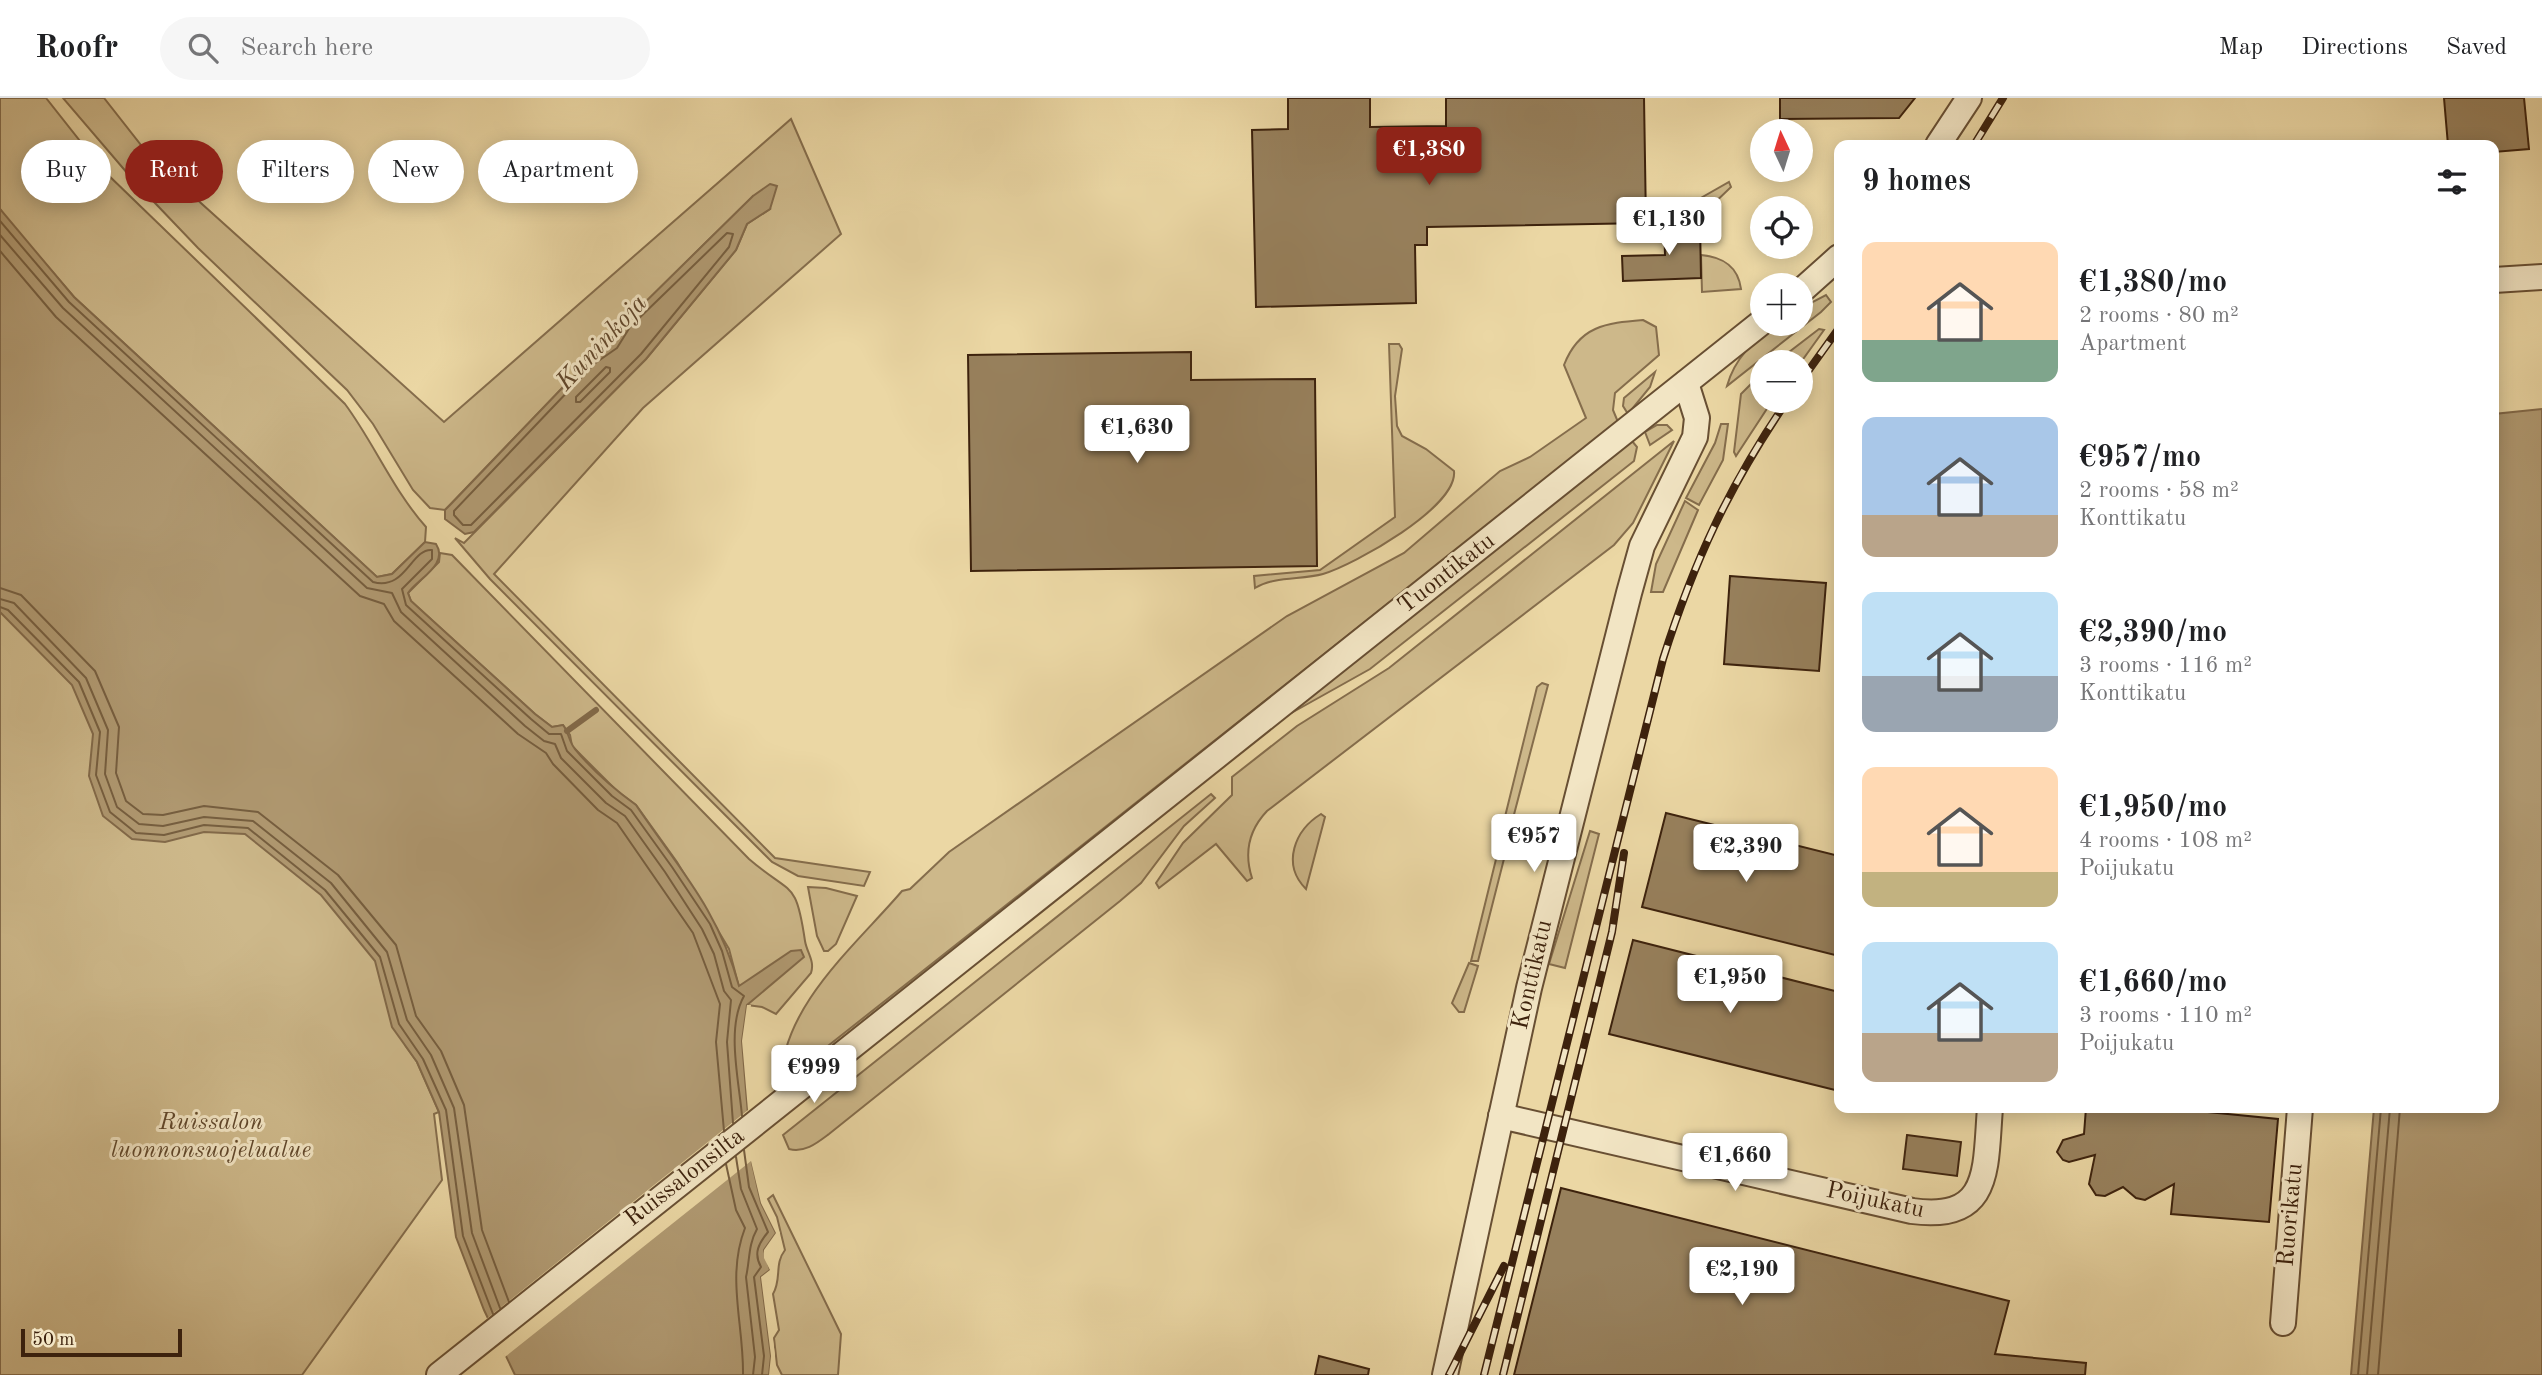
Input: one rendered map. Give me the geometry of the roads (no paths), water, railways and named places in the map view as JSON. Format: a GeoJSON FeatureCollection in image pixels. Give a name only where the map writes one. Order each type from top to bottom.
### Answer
{"type":"FeatureCollection","features":[{"type":"Feature","properties":{"kind":"street"},"geometry":{"type":"LineString","coordinates":[[1941,140],[1969,98]]}},
{"type":"Feature","properties":{"kind":"street"},"geometry":{"type":"LineString","coordinates":[[1813,280],[1834,261]]}},
{"type":"Feature","properties":{"kind":"street"},"geometry":{"type":"LineString","coordinates":[[2499,280],[2542,277]]}},
{"type":"Feature","properties":{"kind":"street","name":"Tuontikatu"},"geometry":{"type":"LineString","coordinates":[[1131,824],[1750,332]]}},
{"type":"Feature","properties":{"kind":"street","name":"Konttikatu"},"geometry":{"type":"LineString","coordinates":[[1445,1375],[1529,988],[1629,593],[1642,546],[1695,437],[1697,418],[1686,383]]}},
{"type":"Feature","properties":{"kind":"street","name":"Ruissalonsilta"},"geometry":{"type":"LineString","coordinates":[[439,1375],[1131,824]]}},
{"type":"Feature","properties":{"kind":"street","name":"Poijukatu"},"geometry":{"type":"LineString","coordinates":[[1501,1115],[1912,1211],[1942,1214],[1962,1207],[1979,1189],[1985,1168],[1990,1113]]}},
{"type":"Feature","properties":{"kind":"street","name":"Ruorikatu"},"geometry":{"type":"LineString","coordinates":[[2283,1323],[2300,1113]]}},
{"type":"Feature","properties":{"kind":"water"},"geometry":{"type":"Polygon","coordinates":[[[770,184],[777,186],[770,209],[747,224],[736,250],[646,359],[474,532],[465,534],[445,519],[445,510],[590,359],[612,343],[624,323],[753,196],[770,184]]]}},
{"type":"Feature","properties":{"kind":"water"},"geometry":{"type":"Polygon","coordinates":[[[0,209],[74,297],[377,577],[392,574],[425,542],[436,544],[439,558],[408,593],[411,601],[535,714],[552,727],[563,725],[573,746],[582,757],[636,805],[709,912],[739,986],[791,951],[801,950],[804,957],[747,1005],[742,1041],[752,1163],[761,1203],[776,1233],[764,1250],[770,1270],[761,1277],[771,1356],[769,1375],[515,1375],[484,1310],[456,1237],[439,1112],[417,1062],[392,1027],[375,961],[321,895],[245,834],[204,832],[165,842],[132,839],[103,816],[89,776],[93,734],[72,685],[0,612],[0,209]]]}},
{"type":"Feature","properties":{"kind":"water"},"geometry":{"type":"Polygon","coordinates":[[[2542,409],[2542,1375],[2351,1375],[2374,1113],[2499,1113],[2499,413],[2542,409]]]}},
{"type":"Feature","properties":{"kind":"waterway"},"geometry":{"type":"LineString","coordinates":[[567,731],[596,710]]}},
{"type":"Feature","properties":{"kind":"railway"},"geometry":{"type":"LineString","coordinates":[[1977,140],[2003,98]]}},
{"type":"Feature","properties":{"kind":"railway"},"geometry":{"type":"LineString","coordinates":[[1813,364],[1834,335]]}},
{"type":"Feature","properties":{"kind":"railway"},"geometry":{"type":"LineString","coordinates":[[1484,1375],[1663,659],[1687,589],[1715,525],[1730,494],[1779,413]]}},
{"type":"Feature","properties":{"kind":"railway"},"geometry":{"type":"LineString","coordinates":[[1503,1375],[1612,932],[1624,853]]}},
{"type":"Feature","properties":{"kind":"railway"},"geometry":{"type":"LineString","coordinates":[[1449,1375],[1504,1266]]}},
{"type":"Feature","properties":{"kind":"water label","name":"Kuninkoja"},"geometry":{"type":"Point","coordinates":[602,343]}},
{"type":"Feature","properties":{"kind":"park label","name":"Ruissalon luonnonsuojelualue"},"geometry":{"type":"Point","coordinates":[211,1137]}}]}
